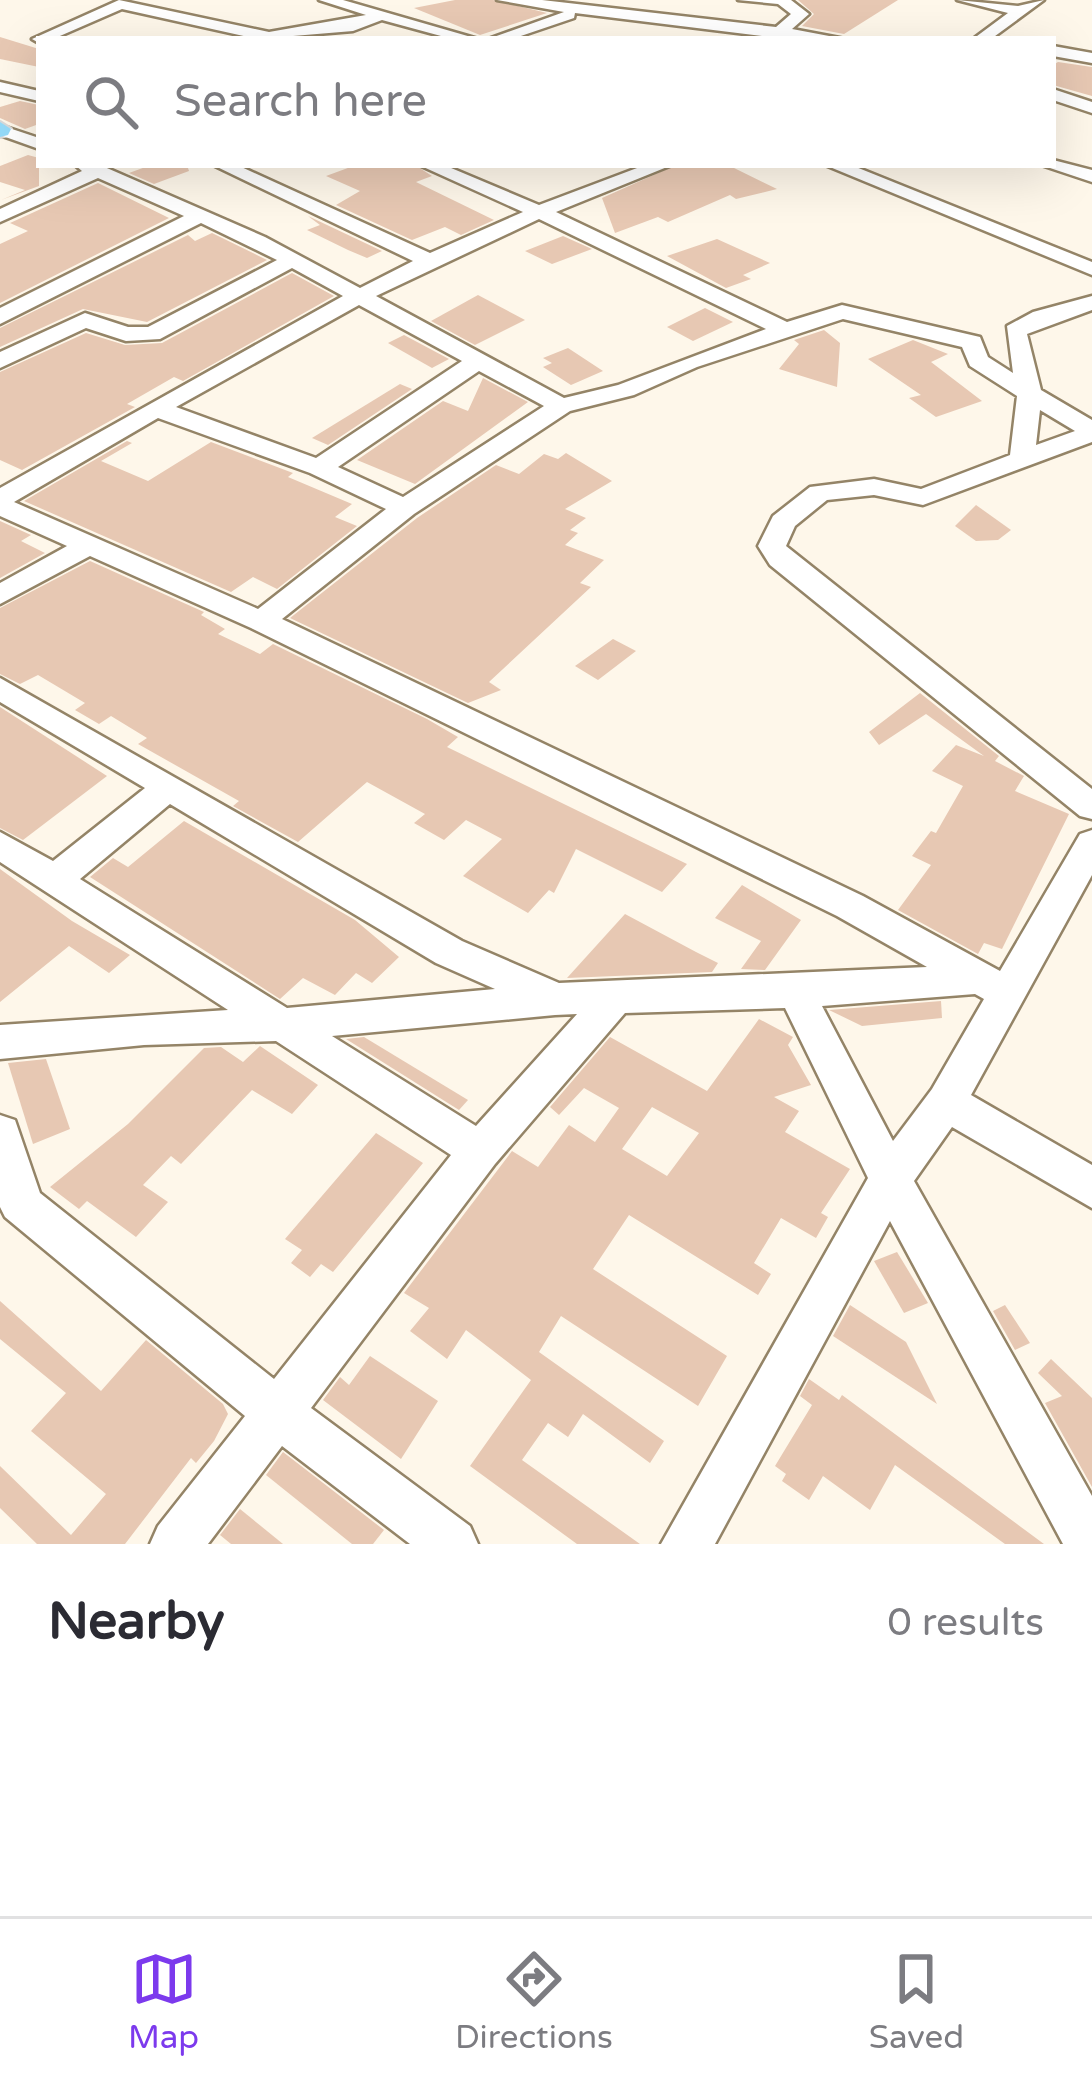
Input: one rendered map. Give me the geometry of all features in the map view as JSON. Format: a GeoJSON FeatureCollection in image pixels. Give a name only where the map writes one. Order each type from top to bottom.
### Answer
{"type":"FeatureCollection","features":[{"type":"Feature","properties":{"kind":"street"},"geometry":{"type":"LineString","coordinates":[[326,0],[459,36]]}},
{"type":"Feature","properties":{"kind":"street"},"geometry":{"type":"LineString","coordinates":[[504,0],[537,2],[626,34]]}},
{"type":"Feature","properties":{"kind":"street"},"geometry":{"type":"LineString","coordinates":[[650,20],[684,0]]}},
{"type":"Feature","properties":{"kind":"street"},"geometry":{"type":"LineString","coordinates":[[746,0],[784,0],[801,14],[778,33]]}},
{"type":"Feature","properties":{"kind":"street"},"geometry":{"type":"LineString","coordinates":[[964,0],[1018,11]]}},
{"type":"Feature","properties":{"kind":"street"},"geometry":{"type":"LineString","coordinates":[[991,36],[1037,0]]}},
{"type":"Feature","properties":{"kind":"street"},"geometry":{"type":"LineString","coordinates":[[47,36],[121,4],[265,36]]}},
{"type":"Feature","properties":{"kind":"street"},"geometry":{"type":"LineString","coordinates":[[287,36],[352,26],[380,14]]}},
{"type":"Feature","properties":{"kind":"street"},"geometry":{"type":"LineString","coordinates":[[505,36],[571,14],[808,36]]}},
{"type":"Feature","properties":{"kind":"street"},"geometry":{"type":"LineString","coordinates":[[1056,52],[1092,58]]}},
{"type":"Feature","properties":{"kind":"street"},"geometry":{"type":"LineString","coordinates":[[0,87],[36,95]]}},
{"type":"Feature","properties":{"kind":"street"},"geometry":{"type":"LineString","coordinates":[[1056,95],[1091,106]]}},
{"type":"Feature","properties":{"kind":"street"},"geometry":{"type":"LineString","coordinates":[[0,130],[36,143]]}},
{"type":"Feature","properties":{"kind":"street"},"geometry":{"type":"LineString","coordinates":[[1056,167],[1092,176]]}},
{"type":"Feature","properties":{"kind":"street"},"geometry":{"type":"LineString","coordinates":[[228,168],[425,259]]}},
{"type":"Feature","properties":{"kind":"street"},"geometry":{"type":"LineString","coordinates":[[435,168],[785,330]]}},
{"type":"Feature","properties":{"kind":"street"},"geometry":{"type":"LineString","coordinates":[[0,502],[353,296],[425,259],[644,168]]}},
{"type":"Feature","properties":{"kind":"street"},"geometry":{"type":"LineString","coordinates":[[841,168],[1092,269]]}},
{"type":"Feature","properties":{"kind":"street"},"geometry":{"type":"LineString","coordinates":[[0,216],[97,171],[292,260],[561,406]]}},
{"type":"Feature","properties":{"kind":"street"},"geometry":{"type":"LineString","coordinates":[[0,317],[198,217]]}},
{"type":"Feature","properties":{"kind":"street"},"geometry":{"type":"LineString","coordinates":[[38,300],[126,334],[152,334],[292,260]]}},
{"type":"Feature","properties":{"kind":"street"},"geometry":{"type":"LineString","coordinates":[[915,328],[1041,317],[1092,303]]}},
{"type":"Feature","properties":{"kind":"street"},"geometry":{"type":"LineString","coordinates":[[261,621],[405,508],[561,406],[626,390],[689,362],[842,312],[973,343],[978,361],[1092,432]]}},
{"type":"Feature","properties":{"kind":"street"},"geometry":{"type":"LineString","coordinates":[[1022,458],[1030,392],[1015,331],[1041,317]]}},
{"type":"Feature","properties":{"kind":"street"},"geometry":{"type":"LineString","coordinates":[[0,362],[89,319]]}},
{"type":"Feature","properties":{"kind":"street"},"geometry":{"type":"LineString","coordinates":[[319,468],[478,362]]}},
{"type":"Feature","properties":{"kind":"street"},"geometry":{"type":"LineString","coordinates":[[157,409],[319,468],[405,508]]}},
{"type":"Feature","properties":{"kind":"street"},"geometry":{"type":"LineString","coordinates":[[1092,432],[923,497],[874,487],[819,493],[783,522],[772,546],[780,560],[1092,807]]}},
{"type":"Feature","properties":{"kind":"street"},"geometry":{"type":"LineString","coordinates":[[0,502],[85,547],[261,621],[850,905],[994,985]]}},
{"type":"Feature","properties":{"kind":"street"},"geometry":{"type":"LineString","coordinates":[[0,595],[85,547]]}},
{"type":"Feature","properties":{"kind":"street"},"geometry":{"type":"LineString","coordinates":[[0,688],[449,952],[555,999]]}},
{"type":"Feature","properties":{"kind":"street"},"geometry":{"type":"LineString","coordinates":[[57,878],[170,786]]}},
{"type":"Feature","properties":{"kind":"street"},"geometry":{"type":"LineString","coordinates":[[688,1544],[890,1179],[946,1102],[994,985],[1092,843]]}},
{"type":"Feature","properties":{"kind":"street"},"geometry":{"type":"LineString","coordinates":[[0,845],[480,1151]]}},
{"type":"Feature","properties":{"kind":"street"},"geometry":{"type":"LineString","coordinates":[[0,1042],[144,1028],[276,1025],[555,999],[994,985]]}},
{"type":"Feature","properties":{"kind":"street"},"geometry":{"type":"LineString","coordinates":[[796,992],[890,1179],[1090,1544]]}},
{"type":"Feature","properties":{"kind":"street"},"geometry":{"type":"LineString","coordinates":[[176,1544],[281,1415],[480,1151],[614,999]]}},
{"type":"Feature","properties":{"kind":"street"},"geometry":{"type":"LineString","coordinates":[[946,1102],[1092,1188]]}},
{"type":"Feature","properties":{"kind":"street"},"geometry":{"type":"LineString","coordinates":[[5,1171],[20,1204],[281,1415],[452,1544]]}},
{"type":"Feature","properties":{"kind":"building"},"geometry":{"type":"Polygon","coordinates":[[[455,0],[493,0],[547,13],[480,35],[414,8],[455,0]]]}},
{"type":"Feature","properties":{"kind":"building"},"geometry":{"type":"Polygon","coordinates":[[[798,0],[898,0],[844,34],[802,26],[814,14],[798,0]]]}},
{"type":"Feature","properties":{"kind":"building"},"geometry":{"type":"Polygon","coordinates":[[[0,37],[36,48],[36,66],[0,59],[0,37]]]}},
{"type":"Feature","properties":{"kind":"building"},"geometry":{"type":"Polygon","coordinates":[[[1056,63],[1092,67],[1092,96],[1056,86],[1056,63]]]}},
{"type":"Feature","properties":{"kind":"building"},"geometry":{"type":"Polygon","coordinates":[[[20,101],[36,104],[36,125],[25,129],[0,118],[0,107],[20,101]]]}},
{"type":"Feature","properties":{"kind":"building"},"geometry":{"type":"Polygon","coordinates":[[[28,155],[36,157],[39,186],[1,200],[25,190],[0,182],[0,166],[28,155]]]}},
{"type":"Feature","properties":{"kind":"building"},"geometry":{"type":"Polygon","coordinates":[[[143,168],[189,171],[154,184],[129,173],[143,168]]]}},
{"type":"Feature","properties":{"kind":"building"},"geometry":{"type":"Polygon","coordinates":[[[348,168],[420,168],[432,176],[416,182],[494,220],[461,235],[445,227],[412,240],[336,205],[360,191],[326,176],[348,168]]]}},
{"type":"Feature","properties":{"kind":"building"},"geometry":{"type":"Polygon","coordinates":[[[669,168],[734,168],[777,189],[736,199],[730,195],[668,222],[658,217],[615,233],[602,198],[669,168]]]}},
{"type":"Feature","properties":{"kind":"building"},"geometry":{"type":"Polygon","coordinates":[[[98,183],[169,218],[0,303],[0,244],[28,231],[10,223],[98,183]]]}},
{"type":"Feature","properties":{"kind":"building"},"geometry":{"type":"Polygon","coordinates":[[[308,216],[382,251],[367,258],[348,250],[307,230],[320,225],[308,216]]]}},
{"type":"Feature","properties":{"kind":"building"},"geometry":{"type":"Polygon","coordinates":[[[212,233],[267,260],[147,322],[83,309],[0,347],[0,328],[188,235],[195,241],[212,233]]]}},
{"type":"Feature","properties":{"kind":"building"},"geometry":{"type":"Polygon","coordinates":[[[563,236],[592,249],[552,264],[525,251],[563,236]]]}},
{"type":"Feature","properties":{"kind":"building"},"geometry":{"type":"Polygon","coordinates":[[[717,239],[770,263],[743,275],[751,279],[726,288],[667,256],[717,239]]]}},
{"type":"Feature","properties":{"kind":"building"},"geometry":{"type":"Polygon","coordinates":[[[292,273],[334,296],[183,381],[174,377],[127,404],[135,407],[22,470],[0,460],[0,372],[86,333],[125,345],[162,343],[292,273]]]}},
{"type":"Feature","properties":{"kind":"building"},"geometry":{"type":"Polygon","coordinates":[[[478,295],[525,320],[475,345],[431,321],[478,295]]]}},
{"type":"Feature","properties":{"kind":"building"},"geometry":{"type":"Polygon","coordinates":[[[705,308],[733,322],[693,341],[667,327],[705,308]]]}},
{"type":"Feature","properties":{"kind":"building"},"geometry":{"type":"Polygon","coordinates":[[[824,330],[840,343],[837,387],[779,369],[799,344],[794,340],[824,330]]]}},
{"type":"Feature","properties":{"kind":"building"},"geometry":{"type":"Polygon","coordinates":[[[404,335],[449,359],[432,368],[388,343],[404,335]]]}},
{"type":"Feature","properties":{"kind":"building"},"geometry":{"type":"Polygon","coordinates":[[[913,340],[948,354],[931,362],[982,401],[936,417],[909,398],[921,395],[868,359],[913,340]]]}},
{"type":"Feature","properties":{"kind":"building"},"geometry":{"type":"Polygon","coordinates":[[[568,348],[603,371],[571,385],[543,367],[552,363],[543,358],[568,348]]]}},
{"type":"Feature","properties":{"kind":"building"},"geometry":{"type":"Polygon","coordinates":[[[483,378],[528,402],[415,484],[357,460],[443,401],[468,411],[483,378]]]}},
{"type":"Feature","properties":{"kind":"building"},"geometry":{"type":"Polygon","coordinates":[[[400,384],[412,389],[328,445],[312,438],[400,384]]]}},
{"type":"Feature","properties":{"kind":"building"},"geometry":{"type":"Polygon","coordinates":[[[127,441],[132,443],[101,461],[148,481],[211,442],[293,473],[288,477],[352,504],[335,517],[357,526],[277,589],[253,577],[231,592],[24,501],[127,441]]]}},
{"type":"Feature","properties":{"kind":"building"},"geometry":{"type":"Polygon","coordinates":[[[566,453],[612,481],[565,509],[586,518],[570,530],[578,533],[565,545],[604,560],[580,583],[591,587],[489,682],[501,690],[468,703],[290,618],[417,518],[496,465],[519,474],[544,454],[558,459],[566,453]]]}},
{"type":"Feature","properties":{"kind":"building"},"geometry":{"type":"Polygon","coordinates":[[[976,505],[1011,530],[998,540],[976,541],[955,526],[976,505]]]}},
{"type":"Feature","properties":{"kind":"building"},"geometry":{"type":"Polygon","coordinates":[[[0,521],[31,535],[21,541],[45,553],[0,578],[0,521]]]}},
{"type":"Feature","properties":{"kind":"building"},"geometry":{"type":"Polygon","coordinates":[[[90,561],[204,612],[201,615],[225,629],[218,634],[260,654],[273,644],[427,719],[458,737],[447,747],[687,864],[662,892],[576,849],[554,893],[549,890],[528,913],[463,876],[502,839],[466,820],[444,840],[414,823],[425,814],[367,782],[298,842],[233,806],[239,801],[138,744],[147,738],[111,716],[99,724],[75,710],[85,703],[38,675],[20,684],[0,674],[0,608],[90,561]]]}},
{"type":"Feature","properties":{"kind":"building"},"geometry":{"type":"Polygon","coordinates":[[[613,639],[636,651],[598,680],[575,666],[613,639]]]}},
{"type":"Feature","properties":{"kind":"building"},"geometry":{"type":"Polygon","coordinates":[[[920,693],[999,756],[995,761],[1024,776],[1015,791],[1069,814],[1002,949],[984,943],[978,954],[898,910],[931,865],[912,856],[931,831],[936,833],[963,786],[932,771],[956,745],[984,756],[926,714],[879,745],[869,732],[920,693]]]}},
{"type":"Feature","properties":{"kind":"building"},"geometry":{"type":"Polygon","coordinates":[[[0,707],[107,776],[23,840],[0,828],[0,707]]]}},
{"type":"Feature","properties":{"kind":"building"},"geometry":{"type":"Polygon","coordinates":[[[184,821],[355,920],[399,957],[372,983],[356,973],[335,995],[303,978],[280,999],[90,877],[113,858],[128,867],[184,821]]]}},
{"type":"Feature","properties":{"kind":"building"},"geometry":{"type":"Polygon","coordinates":[[[0,869],[72,921],[130,955],[109,973],[69,946],[0,1002],[0,869]]]}},
{"type":"Feature","properties":{"kind":"building"},"geometry":{"type":"Polygon","coordinates":[[[742,885],[801,920],[765,970],[741,969],[761,941],[715,918],[742,885]]]}},
{"type":"Feature","properties":{"kind":"building"},"geometry":{"type":"Polygon","coordinates":[[[625,914],[718,963],[712,972],[567,978],[625,914]]]}},
{"type":"Feature","properties":{"kind":"building"},"geometry":{"type":"Polygon","coordinates":[[[941,1001],[942,1018],[862,1026],[829,1010],[941,1001]]]}},
{"type":"Feature","properties":{"kind":"building"},"geometry":{"type":"Polygon","coordinates":[[[759,1019],[793,1037],[788,1045],[811,1085],[774,1097],[799,1111],[785,1132],[850,1169],[821,1213],[828,1217],[816,1238],[781,1218],[754,1263],[771,1274],[758,1295],[629,1215],[593,1269],[727,1356],[698,1406],[561,1316],[539,1352],[664,1441],[650,1463],[583,1414],[568,1437],[548,1423],[522,1460],[640,1544],[577,1544],[470,1466],[531,1380],[466,1330],[447,1359],[410,1331],[429,1308],[404,1293],[512,1151],[538,1167],[569,1125],[595,1142],[619,1108],[584,1088],[559,1115],[550,1107],[610,1037],[707,1091],[759,1019]],[[652,1107],[622,1149],[667,1176],[699,1133],[652,1107]]]}},
{"type":"Feature","properties":{"kind":"building"},"geometry":{"type":"Polygon","coordinates":[[[364,1037],[468,1100],[459,1110],[346,1039],[364,1037]]]}},
{"type":"Feature","properties":{"kind":"building"},"geometry":{"type":"Polygon","coordinates":[[[260,1046],[318,1085],[292,1114],[252,1090],[181,1164],[171,1156],[143,1185],[168,1202],[136,1237],[87,1201],[79,1209],[50,1187],[128,1124],[204,1048],[221,1047],[243,1062],[260,1046]]]}},
{"type":"Feature","properties":{"kind":"building"},"geometry":{"type":"Polygon","coordinates":[[[46,1059],[70,1129],[33,1144],[8,1063],[46,1059]]]}},
{"type":"Feature","properties":{"kind":"building"},"geometry":{"type":"Polygon","coordinates":[[[376,1133],[423,1163],[333,1272],[321,1264],[310,1277],[291,1263],[302,1250],[285,1239],[376,1133]]]}},
{"type":"Feature","properties":{"kind":"building"},"geometry":{"type":"Polygon","coordinates":[[[897,1252],[928,1303],[904,1313],[874,1261],[897,1252]]]}},
{"type":"Feature","properties":{"kind":"building"},"geometry":{"type":"Polygon","coordinates":[[[0,1301],[101,1391],[146,1340],[223,1404],[228,1414],[214,1441],[196,1463],[191,1458],[125,1544],[37,1544],[0,1508],[0,1466],[71,1535],[106,1494],[31,1431],[66,1393],[0,1339],[0,1301]]]}},
{"type":"Feature","properties":{"kind":"building"},"geometry":{"type":"Polygon","coordinates":[[[850,1305],[906,1342],[937,1404],[833,1336],[850,1305]]]}},
{"type":"Feature","properties":{"kind":"building"},"geometry":{"type":"Polygon","coordinates":[[[1005,1305],[1030,1343],[1015,1350],[993,1311],[1005,1305]]]}},
{"type":"Feature","properties":{"kind":"building"},"geometry":{"type":"Polygon","coordinates":[[[370,1356],[438,1401],[401,1459],[323,1400],[340,1377],[349,1385],[370,1356]]]}},
{"type":"Feature","properties":{"kind":"building"},"geometry":{"type":"Polygon","coordinates":[[[1051,1359],[1092,1398],[1092,1487],[1045,1403],[1062,1396],[1038,1373],[1051,1359]]]}},
{"type":"Feature","properties":{"kind":"building"},"geometry":{"type":"Polygon","coordinates":[[[809,1379],[839,1400],[842,1395],[1044,1544],[1005,1544],[895,1465],[870,1510],[823,1476],[809,1500],[782,1481],[786,1474],[775,1466],[812,1405],[800,1396],[809,1379]]]}},
{"type":"Feature","properties":{"kind":"building"},"geometry":{"type":"Polygon","coordinates":[[[283,1452],[384,1530],[373,1544],[352,1544],[266,1475],[283,1452]]]}},
{"type":"Feature","properties":{"kind":"building"},"geometry":{"type":"Polygon","coordinates":[[[240,1509],[283,1544],[231,1544],[220,1535],[240,1509]]]}}]}
